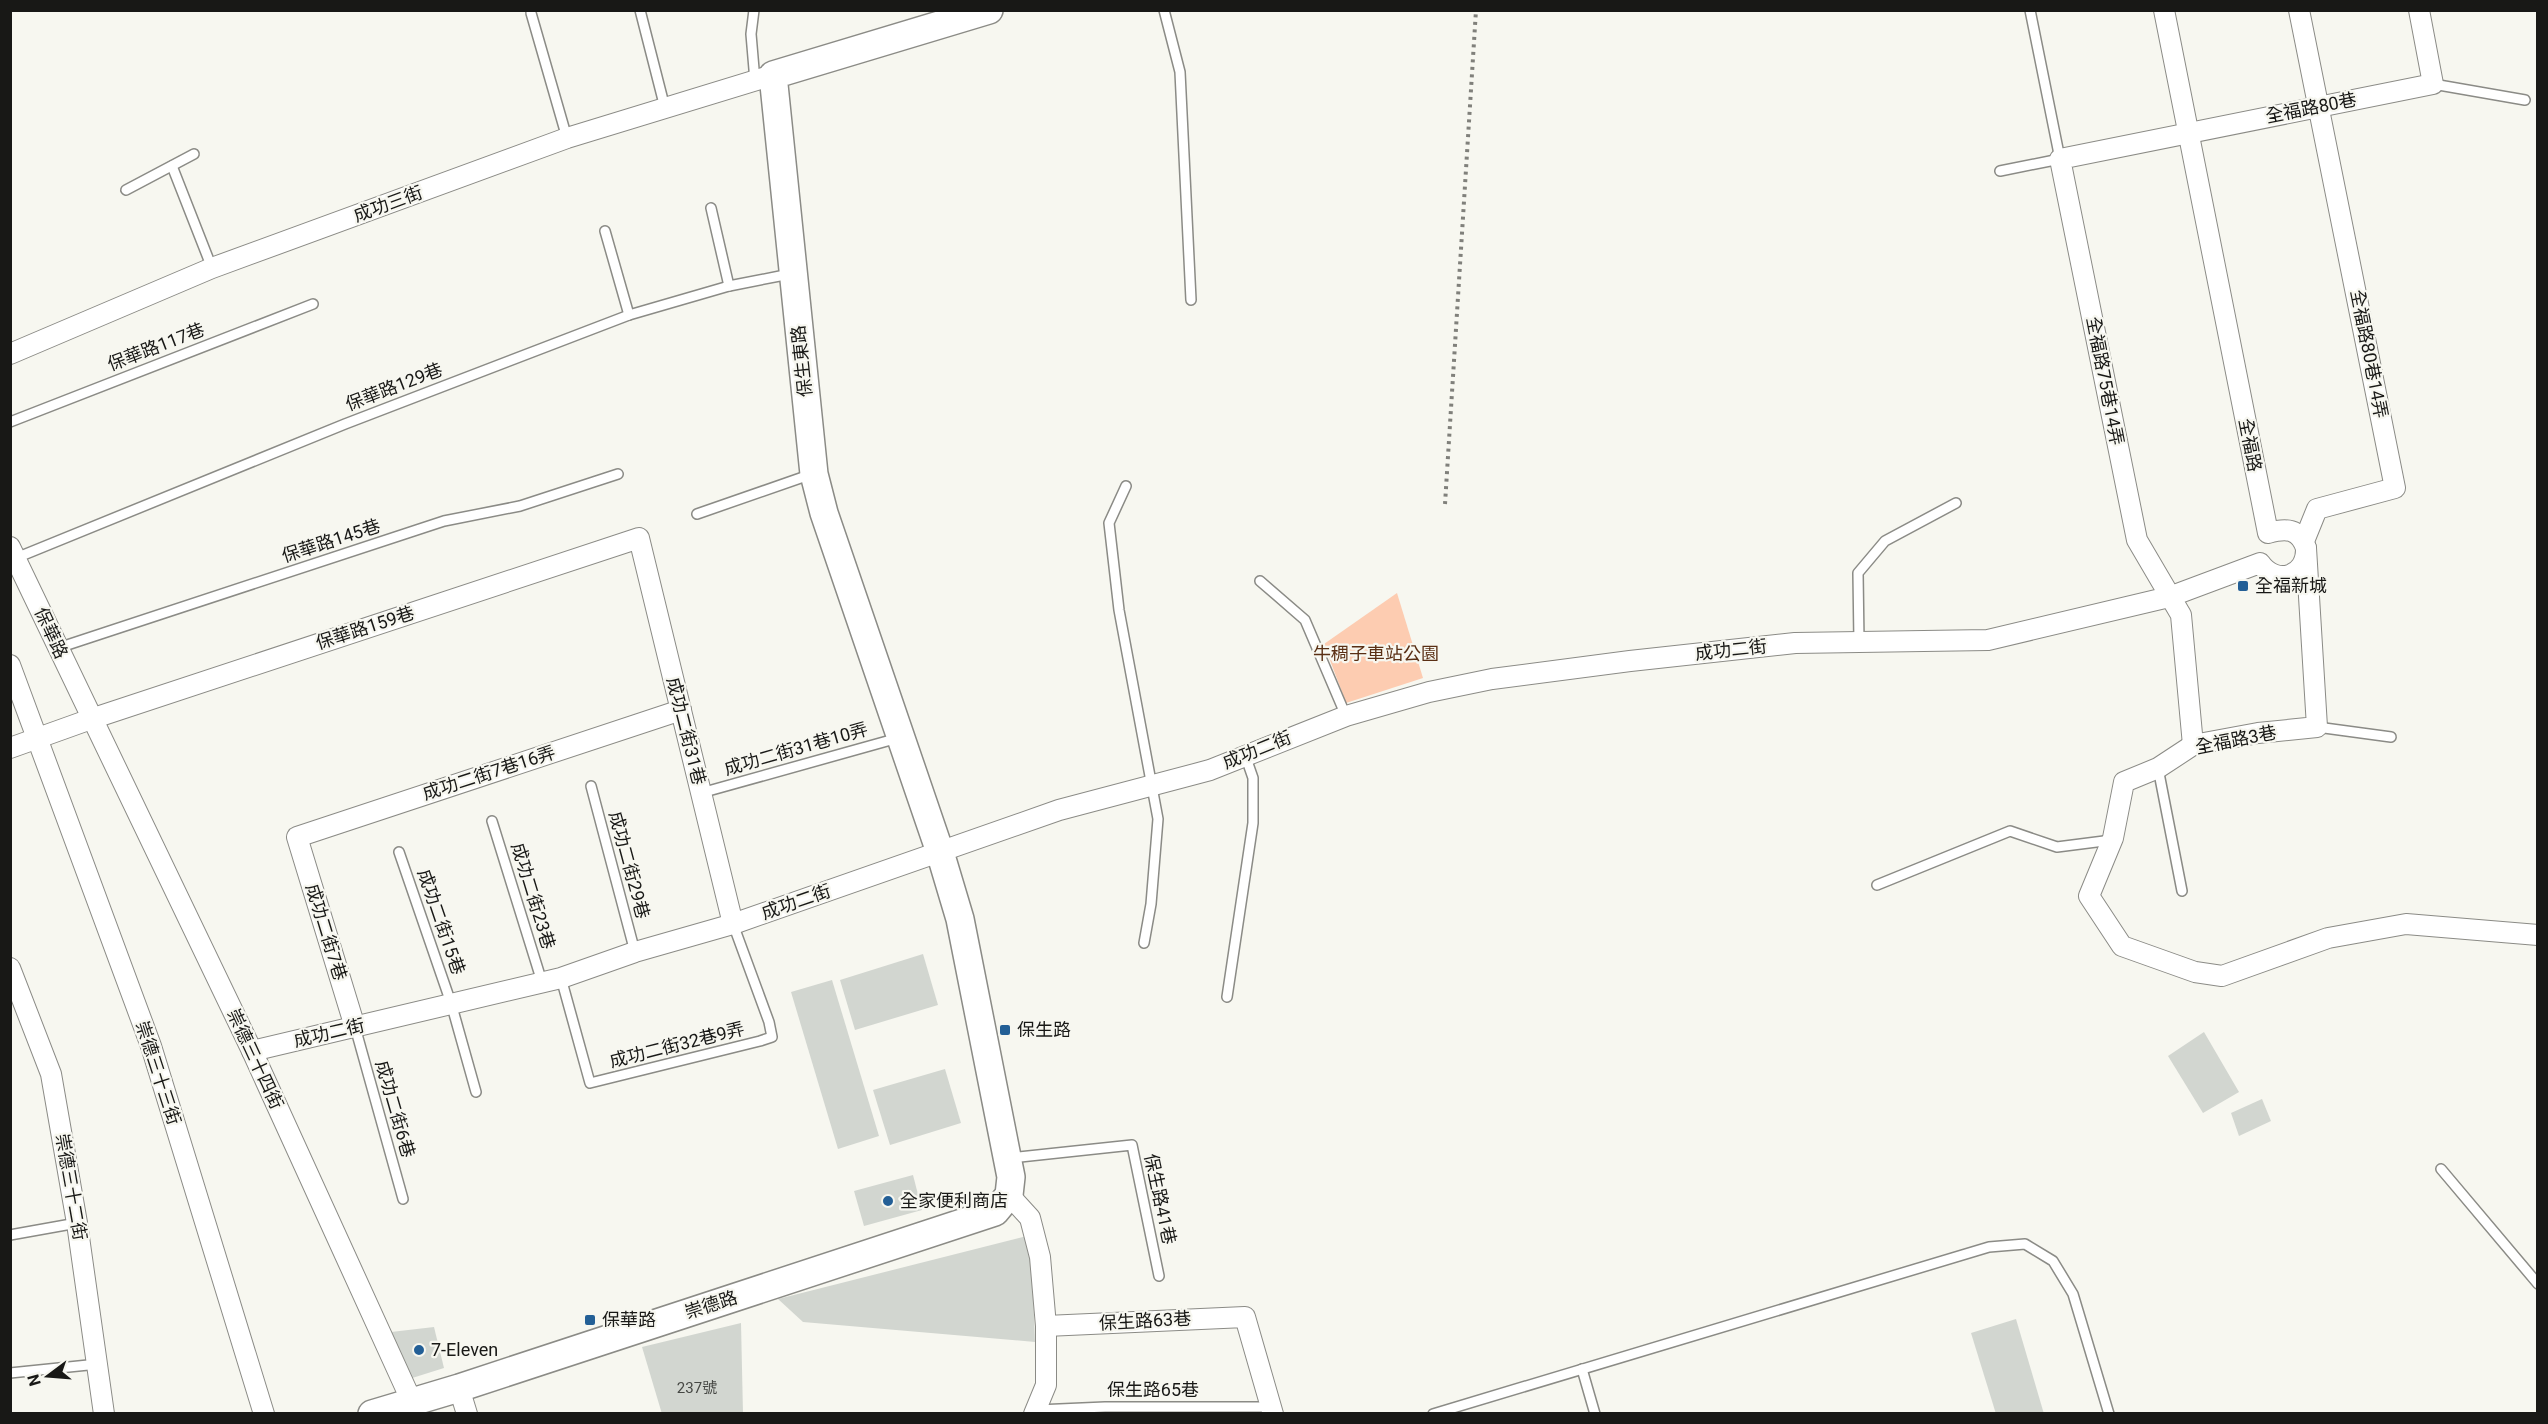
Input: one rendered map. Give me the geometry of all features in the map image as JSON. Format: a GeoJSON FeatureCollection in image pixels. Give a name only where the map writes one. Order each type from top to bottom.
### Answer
{"type":"FeatureCollection","features":[{"type":"Feature","properties":{"kind":"street"},"geometry":{"type":"LineString","coordinates":[[764,78],[989,10]]}},
{"type":"Feature","properties":{"kind":"street","name":"全福路"},"geometry":{"type":"LineString","coordinates":[[2164,10],[2268,533]]}},
{"type":"Feature","properties":{"kind":"street"},"geometry":{"type":"LineString","coordinates":[[2299,10],[2319,107]]}},
{"type":"Feature","properties":{"kind":"street"},"geometry":{"type":"LineString","coordinates":[[2419,10],[2433,84]]}},
{"type":"Feature","properties":{"kind":"street","name":"成功三街"},"geometry":{"type":"LineString","coordinates":[[10,354],[212,268],[567,138],[764,78]]}},
{"type":"Feature","properties":{"kind":"street","name":"保生東路"},"geometry":{"type":"LineString","coordinates":[[764,78],[793,274],[814,474],[824,513],[940,852]]}},
{"type":"Feature","properties":{"kind":"street","name":"全福路80巷"},"geometry":{"type":"LineString","coordinates":[[2188,133],[2433,84]]}},
{"type":"Feature","properties":{"kind":"street","name":"全福路80巷14弄"},"geometry":{"type":"LineString","coordinates":[[2305,545],[2317,509],[2395,488],[2319,107]]}},
{"type":"Feature","properties":{"kind":"street"},"geometry":{"type":"LineString","coordinates":[[2060,159],[2188,133]]}},
{"type":"Feature","properties":{"kind":"street","name":"全福路75巷14弄"},"geometry":{"type":"LineString","coordinates":[[2060,159],[2137,540],[2181,615],[2193,745]]}},
{"type":"Feature","properties":{"kind":"street"},"geometry":{"type":"LineString","coordinates":[[2305,545],[2304,564],[2300,570],[2285,577],[2270,574],[2260,562],[2259,546],[2268,533],[2284,528],[2291,530],[2305,545],[2317,727]]}},
{"type":"Feature","properties":{"kind":"street","name":"成功二街31巷"},"geometry":{"type":"LineString","coordinates":[[639,538],[733,924]]}},
{"type":"Feature","properties":{"kind":"street","name":"保華路159巷"},"geometry":{"type":"LineString","coordinates":[[10,748],[91,718],[639,538]]}},
{"type":"Feature","properties":{"kind":"street","name":"保華路"},"geometry":{"type":"LineString","coordinates":[[13,553],[91,718]]}},
{"type":"Feature","properties":{"kind":"street","name":"成功二街"},"geometry":{"type":"LineString","coordinates":[[252,1050],[355,1028],[551,980],[635,952],[733,924],[1059,810],[1210,770],[1346,716],[1429,692],[1503,678],[1795,643],[1988,640],[2169,597],[2260,562]]}},
{"type":"Feature","properties":{"kind":"street","name":"崇德三十三街"},"geometry":{"type":"LineString","coordinates":[[10,665],[151,1046],[264,1413]]}},
{"type":"Feature","properties":{"kind":"street","name":"成功二街7巷16弄"},"geometry":{"type":"LineString","coordinates":[[297,837],[681,710]]}},
{"type":"Feature","properties":{"kind":"street","name":"崇德三十四街"},"geometry":{"type":"LineString","coordinates":[[91,718],[252,1050],[412,1402]]}},
{"type":"Feature","properties":{"kind":"street","name":"全福路3巷"},"geometry":{"type":"LineString","coordinates":[[2317,727],[2193,745],[2158,768],[2124,782],[2112,840],[2089,896],[2122,946],[2195,972],[2222,976],[2328,938],[2406,924],[2538,935]]}},
{"type":"Feature","properties":{"kind":"street","name":"成功二街7巷"},"geometry":{"type":"LineString","coordinates":[[297,837],[355,1028]]}},
{"type":"Feature","properties":{"kind":"street"},"geometry":{"type":"LineString","coordinates":[[940,852],[960,919],[1008,1158],[1011,1177],[1009,1196],[1030,1218],[1040,1257],[1046,1326],[1046,1385],[1034,1412]]}},
{"type":"Feature","properties":{"kind":"street","name":"崇德三十二街"},"geometry":{"type":"LineString","coordinates":[[10,968],[51,1074],[99,1363],[104,1413]]}},
{"type":"Feature","properties":{"kind":"street","name":"崇德路"},"geometry":{"type":"LineString","coordinates":[[372,1413],[412,1402],[463,1401],[995,1212],[1009,1196]]}},
{"type":"Feature","properties":{"kind":"street","name":"保生路63巷"},"geometry":{"type":"LineString","coordinates":[[1046,1326],[1245,1317],[1272,1410]]}},
{"type":"Feature","properties":{"kind":"lane"},"geometry":{"type":"LineString","coordinates":[[640,10],[665,108]]}},
{"type":"Feature","properties":{"kind":"lane"},"geometry":{"type":"LineString","coordinates":[[754,10],[751,34],[764,78]]}},
{"type":"Feature","properties":{"kind":"lane"},"geometry":{"type":"LineString","coordinates":[[1164,10],[1180,72],[1191,300]]}},
{"type":"Feature","properties":{"kind":"lane"},"geometry":{"type":"LineString","coordinates":[[2000,171],[2060,159],[2030,10]]}},
{"type":"Feature","properties":{"kind":"lane"},"geometry":{"type":"LineString","coordinates":[[531,13],[567,138]]}},
{"type":"Feature","properties":{"kind":"lane","name":"全福路80巷"},"geometry":{"type":"LineString","coordinates":[[2433,84],[2524,100]]}},
{"type":"Feature","properties":{"kind":"lane"},"geometry":{"type":"LineString","coordinates":[[126,190],[194,153]]}},
{"type":"Feature","properties":{"kind":"lane"},"geometry":{"type":"LineString","coordinates":[[172,166],[212,268]]}},
{"type":"Feature","properties":{"kind":"lane"},"geometry":{"type":"LineString","coordinates":[[711,208],[729,286]]}},
{"type":"Feature","properties":{"kind":"lane"},"geometry":{"type":"LineString","coordinates":[[605,231],[628,315]]}},
{"type":"Feature","properties":{"kind":"lane","name":"保華路129巷"},"geometry":{"type":"LineString","coordinates":[[13,553],[628,315],[729,286],[793,274]]}},
{"type":"Feature","properties":{"kind":"lane","name":"保華路117巷"},"geometry":{"type":"LineString","coordinates":[[10,422],[314,304]]}},
{"type":"Feature","properties":{"kind":"lane","name":"保華路145巷"},"geometry":{"type":"LineString","coordinates":[[58,648],[444,521],[520,506],[618,474]]}},
{"type":"Feature","properties":{"kind":"lane"},"geometry":{"type":"LineString","coordinates":[[697,514],[814,474]]}},
{"type":"Feature","properties":{"kind":"lane"},"geometry":{"type":"LineString","coordinates":[[1126,486],[1109,523],[1119,610],[1154,784],[1158,819],[1151,904],[1144,943]]}},
{"type":"Feature","properties":{"kind":"lane"},"geometry":{"type":"LineString","coordinates":[[1859,642],[1858,573],[1885,541],[1956,503]]}},
{"type":"Feature","properties":{"kind":"lane"},"geometry":{"type":"LineString","coordinates":[[1260,581],[1305,620],[1346,716]]}},
{"type":"Feature","properties":{"kind":"lane"},"geometry":{"type":"LineString","coordinates":[[2317,727],[2391,737]]}},
{"type":"Feature","properties":{"kind":"lane","name":"成功二街31巷10弄"},"geometry":{"type":"LineString","coordinates":[[701,793],[901,737]]}},
{"type":"Feature","properties":{"kind":"lane"},"geometry":{"type":"LineString","coordinates":[[1227,997],[1253,823],[1253,778],[1245,755]]}},
{"type":"Feature","properties":{"kind":"lane"},"geometry":{"type":"LineString","coordinates":[[2158,768],[2182,891]]}},
{"type":"Feature","properties":{"kind":"lane","name":"成功二街29巷"},"geometry":{"type":"LineString","coordinates":[[591,786],[635,952]]}},
{"type":"Feature","properties":{"kind":"lane","name":"成功二街23巷"},"geometry":{"type":"LineString","coordinates":[[492,821],[590,1083]]}},
{"type":"Feature","properties":{"kind":"lane"},"geometry":{"type":"LineString","coordinates":[[1877,885],[2010,831],[2058,848],[2112,840]]}},
{"type":"Feature","properties":{"kind":"lane","name":"成功二街15巷"},"geometry":{"type":"LineString","coordinates":[[399,852],[451,1003],[476,1092]]}},
{"type":"Feature","properties":{"kind":"lane","name":"成功二街32巷9弄"},"geometry":{"type":"LineString","coordinates":[[590,1083],[772,1037],[733,924]]}},
{"type":"Feature","properties":{"kind":"lane","name":"成功二街6巷"},"geometry":{"type":"LineString","coordinates":[[355,1028],[403,1199]]}},
{"type":"Feature","properties":{"kind":"lane","name":"保生路41巷"},"geometry":{"type":"LineString","coordinates":[[1008,1158],[1132,1145],[1159,1276]]}},
{"type":"Feature","properties":{"kind":"lane"},"geometry":{"type":"LineString","coordinates":[[2441,1169],[2538,1284]]}},
{"type":"Feature","properties":{"kind":"lane"},"geometry":{"type":"LineString","coordinates":[[10,1235],[77,1223]]}},
{"type":"Feature","properties":{"kind":"lane"},"geometry":{"type":"LineString","coordinates":[[1433,1413],[1989,1247],[2025,1244],[2053,1261],[2073,1294],[2109,1413]]}},
{"type":"Feature","properties":{"kind":"lane"},"geometry":{"type":"LineString","coordinates":[[10,1373],[99,1363]]}},
{"type":"Feature","properties":{"kind":"lane"},"geometry":{"type":"LineString","coordinates":[[1582,1369],[1595,1413]]}},
{"type":"Feature","properties":{"kind":"lane","name":"保生路65巷"},"geometry":{"type":"LineString","coordinates":[[1034,1412],[1105,1407],[1272,1410]]}},
{"type":"Feature","properties":{"kind":"path"},"geometry":{"type":"LineString","coordinates":[[1445,504],[1476,10]]}},
{"type":"Feature","properties":{"kind":"green space","name":"牛稠子車站公園"},"geometry":{"type":"Polygon","coordinates":[[[1397,593],[1423,678],[1346,703],[1324,644],[1397,593]]]}},
{"type":"Feature","properties":{"kind":"building"},"geometry":{"type":"Polygon","coordinates":[[[923,954],[938,1005],[855,1030],[840,980],[923,954]]]}},
{"type":"Feature","properties":{"kind":"building"},"geometry":{"type":"Polygon","coordinates":[[[832,980],[879,1136],[838,1149],[791,992],[832,980]]]}},
{"type":"Feature","properties":{"kind":"building"},"geometry":{"type":"Polygon","coordinates":[[[2204,1032],[2239,1092],[2203,1113],[2168,1056],[2204,1032]]]}},
{"type":"Feature","properties":{"kind":"building"},"geometry":{"type":"Polygon","coordinates":[[[945,1069],[961,1123],[890,1145],[873,1090],[945,1069]]]}},
{"type":"Feature","properties":{"kind":"building"},"geometry":{"type":"Polygon","coordinates":[[[2262,1099],[2271,1121],[2239,1136],[2231,1113],[2262,1099]]]}},
{"type":"Feature","properties":{"kind":"building","name":"全家便利商店"},"geometry":{"type":"Polygon","coordinates":[[[913,1175],[922,1210],[864,1226],[854,1191],[913,1175]]]}},
{"type":"Feature","properties":{"kind":"building"},"geometry":{"type":"Polygon","coordinates":[[[1031,1235],[1035,1342],[803,1322],[778,1299],[1031,1235]]]}},
{"type":"Feature","properties":{"kind":"building"},"geometry":{"type":"Polygon","coordinates":[[[2016,1319],[2044,1414],[1996,1414],[1971,1333],[2016,1319]]]}},
{"type":"Feature","properties":{"kind":"building"},"geometry":{"type":"Polygon","coordinates":[[[741,1323],[743,1414],[662,1414],[642,1347],[741,1323]]]}},
{"type":"Feature","properties":{"kind":"building","name":"7-Eleven"},"geometry":{"type":"Polygon","coordinates":[[[434,1327],[444,1368],[409,1379],[391,1332],[434,1327]]]}},
{"type":"Feature","properties":{"kind":"place","name":"全福新城"},"geometry":{"type":"Point","coordinates":[2243,586]}},
{"type":"Feature","properties":{"kind":"place","name":"保生路"},"geometry":{"type":"Point","coordinates":[1005,1030]}},
{"type":"Feature","properties":{"kind":"place","name":"全家便利商店"},"geometry":{"type":"Point","coordinates":[888,1201]}},
{"type":"Feature","properties":{"kind":"place","name":"保華路"},"geometry":{"type":"Point","coordinates":[590,1320]}},
{"type":"Feature","properties":{"kind":"place","name":"7-Eleven"},"geometry":{"type":"Point","coordinates":[419,1350]}}]}
